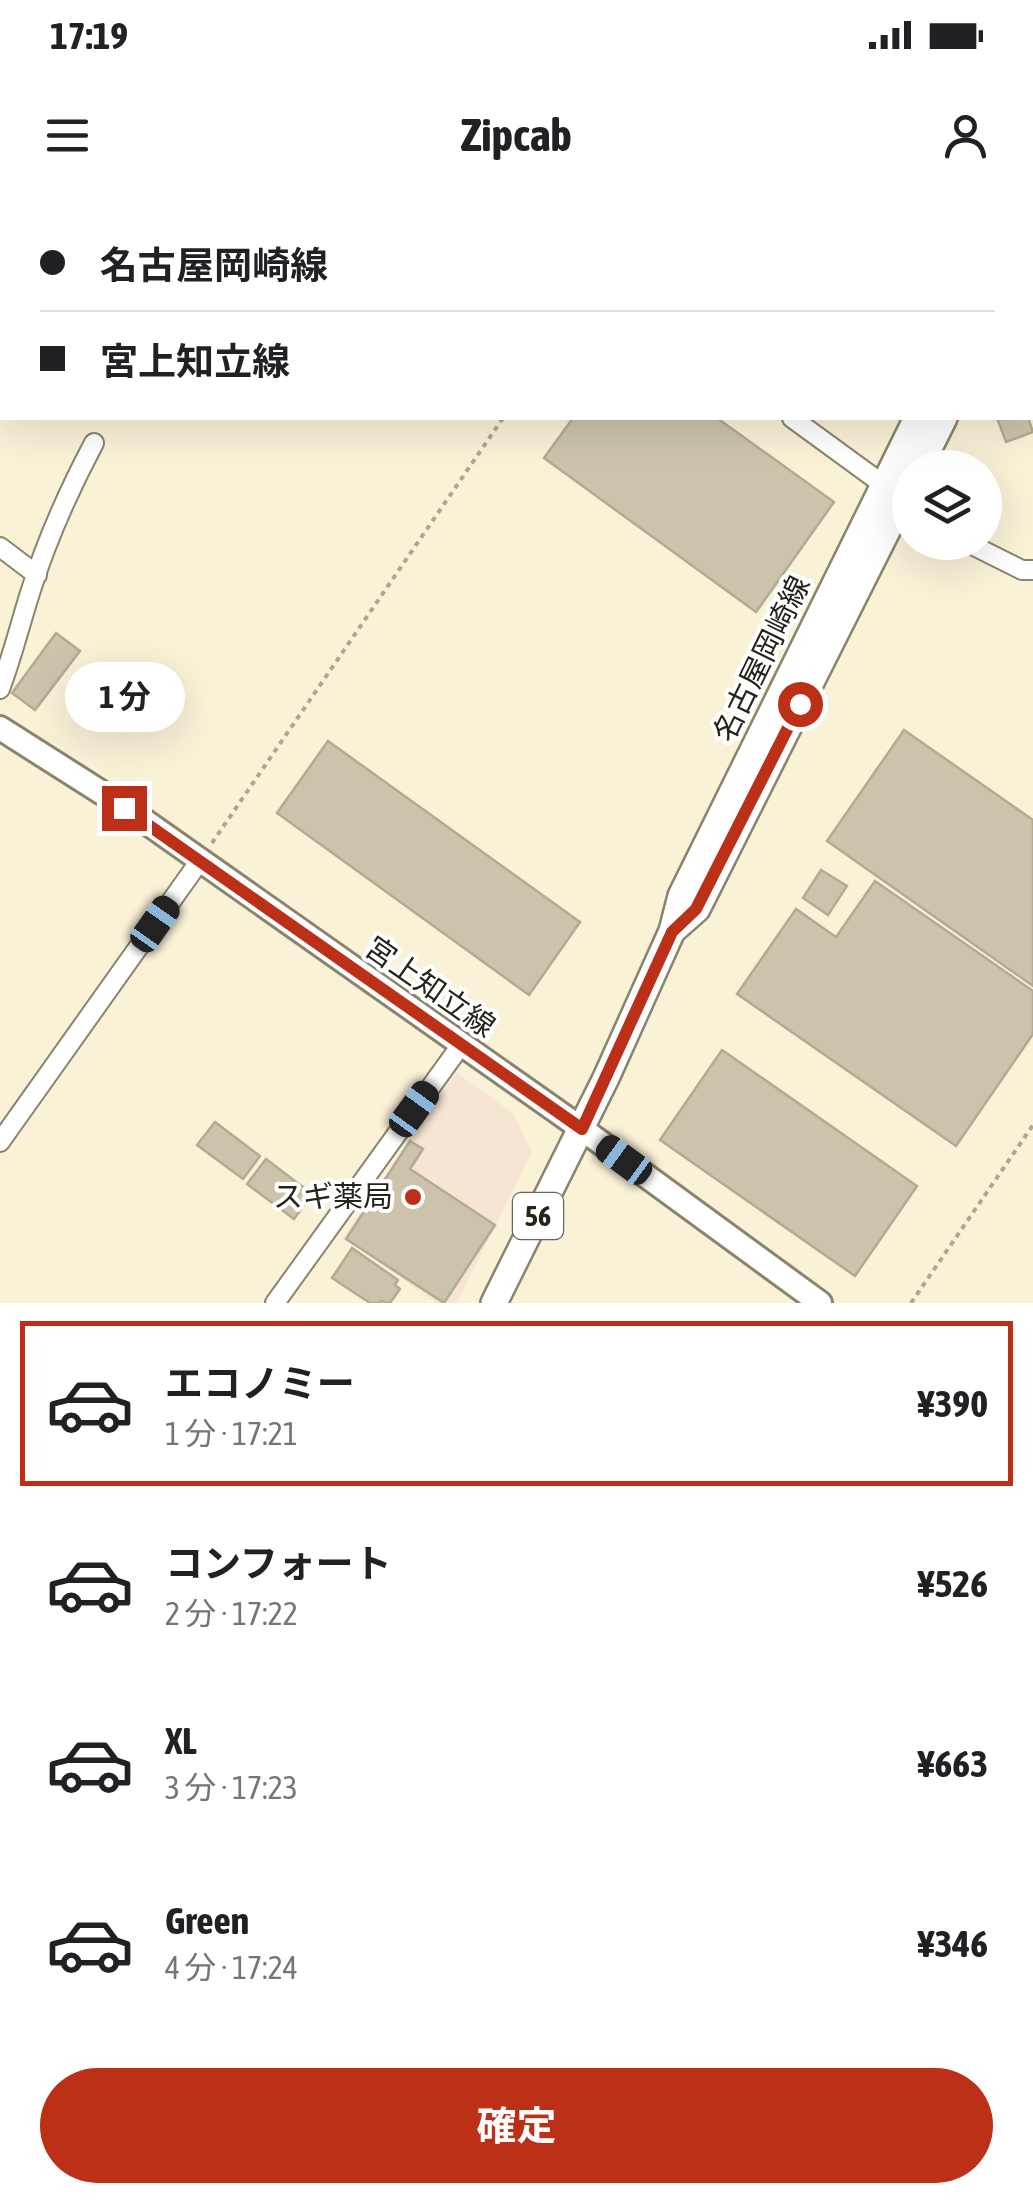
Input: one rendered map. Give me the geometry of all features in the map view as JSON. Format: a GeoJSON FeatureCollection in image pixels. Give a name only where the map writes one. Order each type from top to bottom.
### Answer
{"type":"FeatureCollection","features":[{"type":"Feature","properties":{"kind":"main road","name":"名古屋岡崎線"},"geometry":{"type":"LineString","coordinates":[[911,450],[917,420]]}},
{"type":"Feature","properties":{"kind":"main road"},"geometry":{"type":"LineString","coordinates":[[928,450],[943,420]]}},
{"type":"Feature","properties":{"kind":"main road","name":"名古屋岡崎線"},"geometry":{"type":"LineString","coordinates":[[494,1303],[582,1129],[672,932],[681,896],[892,511]]}},
{"type":"Feature","properties":{"kind":"main road","name":"宮上知立線"},"geometry":{"type":"LineString","coordinates":[[0,728],[128,810],[582,1129],[820,1303]]}},
{"type":"Feature","properties":{"kind":"street"},"geometry":{"type":"LineString","coordinates":[[795,420],[892,486]]}},
{"type":"Feature","properties":{"kind":"street"},"geometry":{"type":"LineString","coordinates":[[0,689],[70,487],[94,443]]}},
{"type":"Feature","properties":{"kind":"street"},"geometry":{"type":"LineString","coordinates":[[0,547],[37,575]]}},
{"type":"Feature","properties":{"kind":"street"},"geometry":{"type":"LineString","coordinates":[[1002,560],[1022,570],[1033,570]]}},
{"type":"Feature","properties":{"kind":"street"},"geometry":{"type":"LineString","coordinates":[[0,1142],[199,862]]}},
{"type":"Feature","properties":{"kind":"street"},"geometry":{"type":"LineString","coordinates":[[275,1303],[461,1045]]}},
{"type":"Feature","properties":{"kind":"path"},"geometry":{"type":"LineString","coordinates":[[199,862],[502,420]]}},
{"type":"Feature","properties":{"kind":"path"},"geometry":{"type":"LineString","coordinates":[[911,1303],[1033,1124]]}},
{"type":"Feature","properties":{"kind":"shaded area"},"geometry":{"type":"Polygon","coordinates":[[[456,1072],[514,1114],[532,1152],[457,1303],[437,1303],[343,1238],[456,1072]]]}},
{"type":"Feature","properties":{"kind":"building"},"geometry":{"type":"Polygon","coordinates":[[[572,420],[720,420],[834,502],[756,612],[544,458],[572,420]]]}},
{"type":"Feature","properties":{"kind":"building"},"geometry":{"type":"Polygon","coordinates":[[[998,420],[1029,420],[1033,432],[1006,442],[998,420]]]}},
{"type":"Feature","properties":{"kind":"building"},"geometry":{"type":"Polygon","coordinates":[[[56,633],[80,651],[35,710],[12,693],[56,633]]]}},
{"type":"Feature","properties":{"kind":"building"},"geometry":{"type":"Polygon","coordinates":[[[904,730],[1033,820],[1033,986],[827,841],[904,730]]]}},
{"type":"Feature","properties":{"kind":"building"},"geometry":{"type":"Polygon","coordinates":[[[328,741],[580,922],[529,995],[277,813],[328,741]]]}},
{"type":"Feature","properties":{"kind":"building"},"geometry":{"type":"Polygon","coordinates":[[[821,870],[847,886],[828,915],[803,898],[821,870]]]}},
{"type":"Feature","properties":{"kind":"building"},"geometry":{"type":"Polygon","coordinates":[[[875,881],[1033,991],[1033,1034],[956,1146],[737,994],[796,909],[836,937],[875,881]]]}},
{"type":"Feature","properties":{"kind":"building"},"geometry":{"type":"Polygon","coordinates":[[[722,1050],[917,1186],[855,1276],[660,1140],[722,1050]]]}},
{"type":"Feature","properties":{"kind":"building"},"geometry":{"type":"Polygon","coordinates":[[[215,1122],[260,1156],[243,1179],[197,1145],[215,1122]]]}},
{"type":"Feature","properties":{"kind":"building","name":"スギ薬局"},"geometry":{"type":"Polygon","coordinates":[[[410,1141],[423,1149],[410,1169],[495,1225],[444,1303],[346,1239],[410,1141]]]}},
{"type":"Feature","properties":{"kind":"building"},"geometry":{"type":"Polygon","coordinates":[[[266,1159],[312,1194],[294,1219],[247,1184],[266,1159]]]}},
{"type":"Feature","properties":{"kind":"building"},"geometry":{"type":"Polygon","coordinates":[[[352,1248],[398,1280],[395,1285],[400,1289],[390,1303],[370,1303],[332,1278],[352,1248]]]}},
{"type":"Feature","properties":{"kind":"place","name":"スギ薬局"},"geometry":{"type":"Point","coordinates":[413,1197]}},
{"type":"Feature","properties":{"kind":"route"},"geometry":{"type":"LineString","coordinates":[[124,808],[582,1129],[672,932],[696,909],[800,704]]}}]}
